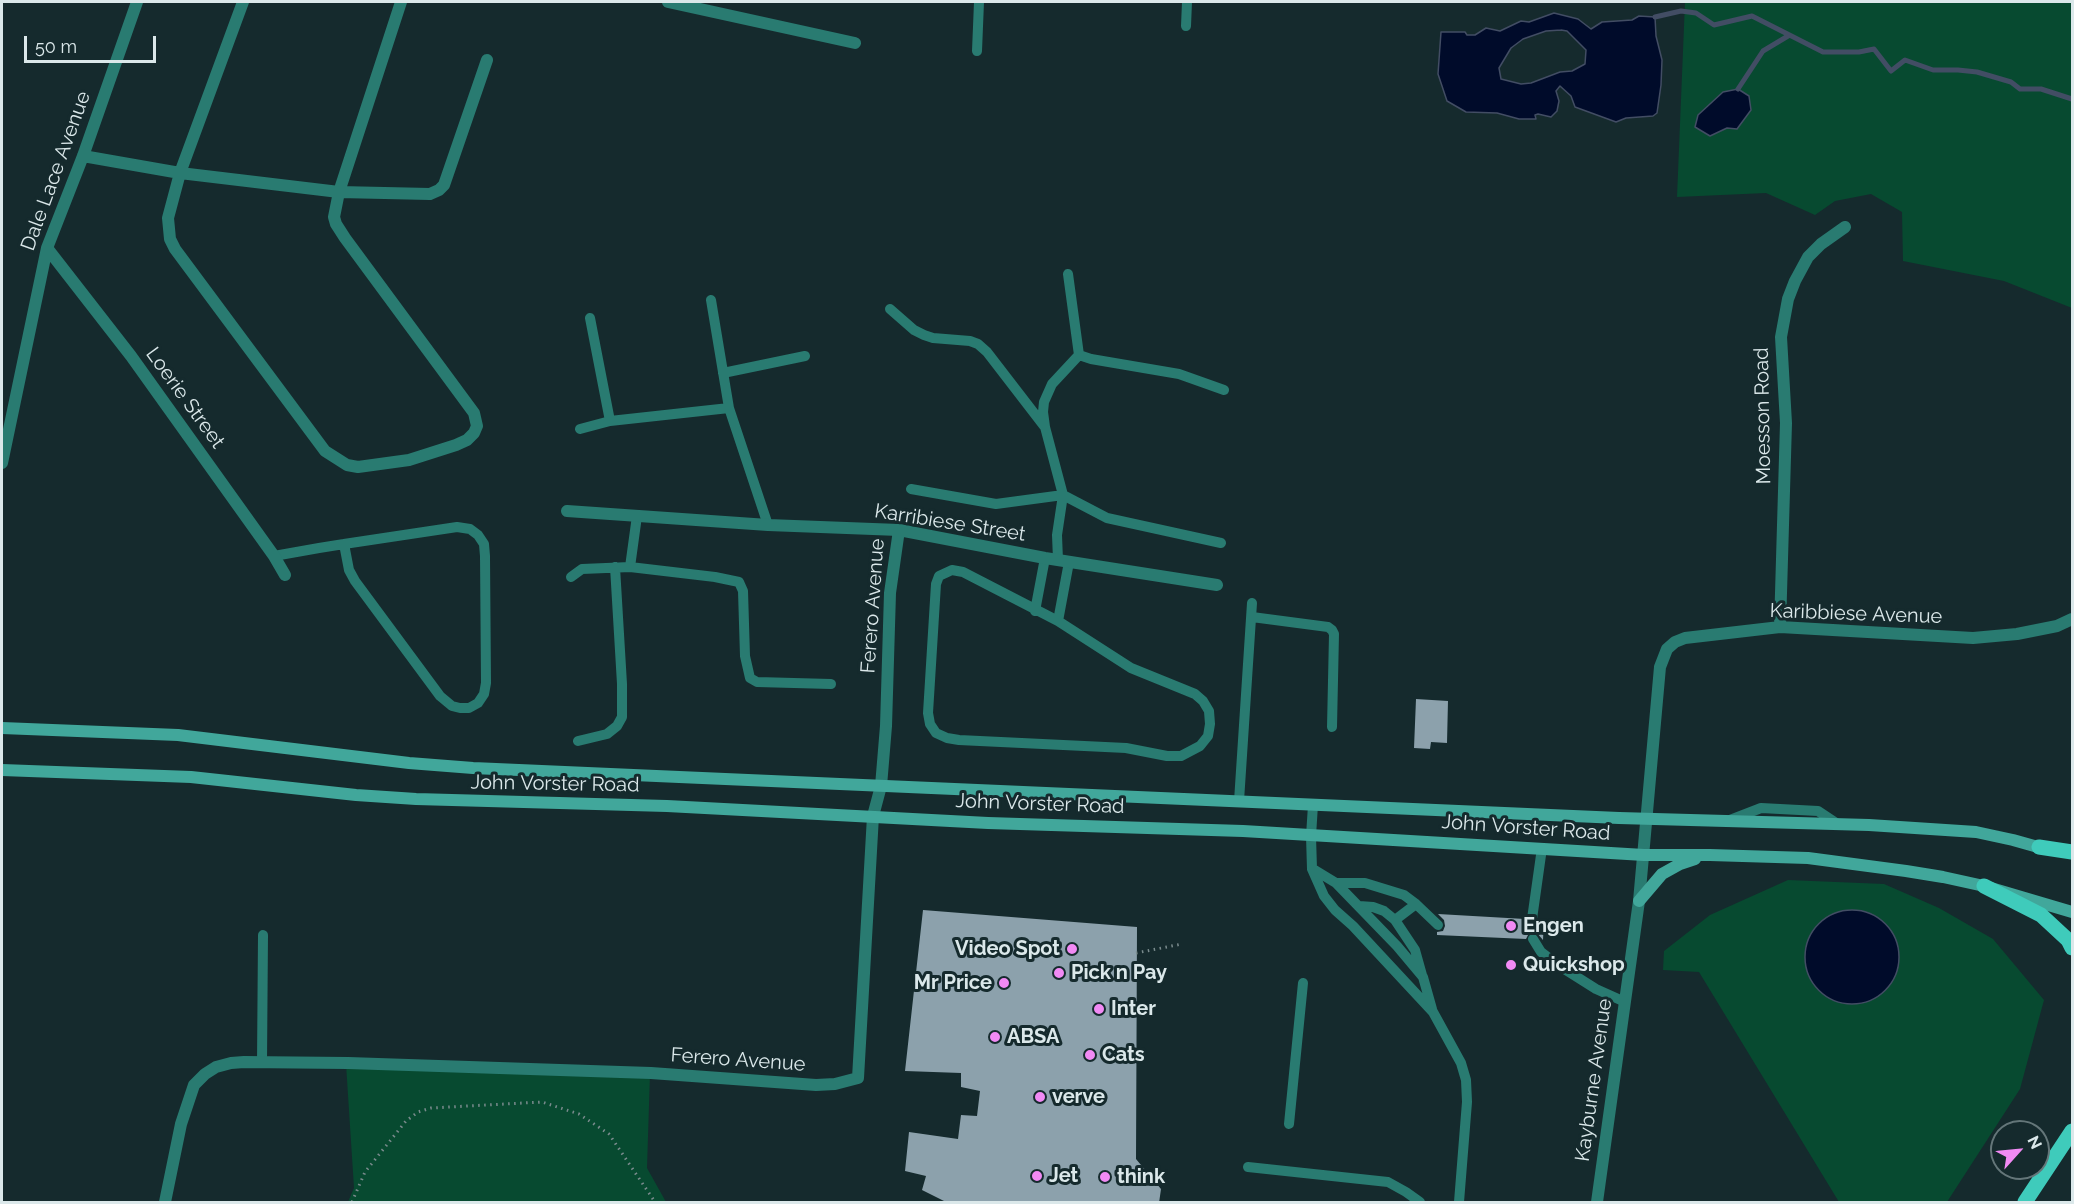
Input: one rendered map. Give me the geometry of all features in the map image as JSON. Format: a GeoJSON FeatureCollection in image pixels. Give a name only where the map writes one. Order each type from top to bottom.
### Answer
{"type":"FeatureCollection","features":[{"type":"Feature","properties":{"kind":"main road","name":"John Vorster Road"},"geometry":{"type":"LineString","coordinates":[[2,728],[178,735],[409,763],[474,768],[1648,819],[1836,824],[1976,832],[2073,857]]}},
{"type":"Feature","properties":{"kind":"main road","name":"John Vorster Road"},"geometry":{"type":"LineString","coordinates":[[2,770],[191,777],[356,795],[416,799],[667,806],[988,823],[1232,830],[1644,855],[1808,858],[1906,871],[1984,886],[2073,912]]}},
{"type":"Feature","properties":{"kind":"main road"},"geometry":{"type":"LineString","coordinates":[[2040,847],[2073,852]]}},
{"type":"Feature","properties":{"kind":"main road"},"geometry":{"type":"LineString","coordinates":[[1639,901],[1662,874],[1680,864],[1710,855]]}},
{"type":"Feature","properties":{"kind":"main road"},"geometry":{"type":"LineString","coordinates":[[1984,886],[2041,915],[2068,940],[2073,948]]}},
{"type":"Feature","properties":{"kind":"main road"},"geometry":{"type":"LineString","coordinates":[[2025,1203],[2073,1131]]}},
{"type":"Feature","properties":{"kind":"street","name":"Dale Lace Avenue"},"geometry":{"type":"LineString","coordinates":[[2,463],[47,248],[83,156],[137,2]]}},
{"type":"Feature","properties":{"kind":"street"},"geometry":{"type":"LineString","coordinates":[[243,2],[180,173],[168,218],[170,239],[175,249],[326,452],[347,465],[358,467],[409,460],[456,445],[467,440],[474,433],[477,420],[336,224],[334,217],[339,192],[401,2]]}},
{"type":"Feature","properties":{"kind":"street"},"geometry":{"type":"LineString","coordinates":[[668,2],[855,43]]}},
{"type":"Feature","properties":{"kind":"street"},"geometry":{"type":"LineString","coordinates":[[83,156],[180,173],[339,192],[430,194],[444,185],[487,60]]}},
{"type":"Feature","properties":{"kind":"street","name":"Moesson Road"},"geometry":{"type":"LineString","coordinates":[[1780,627],[1786,423],[1781,337],[1788,298],[1808,257],[1821,244],[1845,227]]}},
{"type":"Feature","properties":{"kind":"street","name":"Loerie Street"},"geometry":{"type":"LineString","coordinates":[[47,248],[131,356],[274,556],[285,575]]}},
{"type":"Feature","properties":{"kind":"street","name":"Karribiese Street"},"geometry":{"type":"LineString","coordinates":[[567,511],[768,525],[898,530],[1057,560],[1217,585]]}},
{"type":"Feature","properties":{"kind":"street","name":"Ferero Avenue"},"geometry":{"type":"LineString","coordinates":[[165,1203],[181,1124],[194,1085],[216,1067],[244,1062],[348,1063],[651,1073],[816,1085],[835,1084],[858,1077],[873,816],[881,786],[890,593],[898,530]]}},
{"type":"Feature","properties":{"kind":"street","name":"Karibbiese Avenue"},"geometry":{"type":"LineString","coordinates":[[1648,819],[1660,667],[1667,649],[1675,642],[1685,638],[1780,627],[1973,638],[2017,634],[2057,626],[2073,619]]}},
{"type":"Feature","properties":{"kind":"street","name":"Kayburne Avenue"},"geometry":{"type":"LineString","coordinates":[[1597,1203],[1639,901],[1648,819]]}},
{"type":"Feature","properties":{"kind":"lane"},"geometry":{"type":"LineString","coordinates":[[977,51],[979,2]]}},
{"type":"Feature","properties":{"kind":"lane"},"geometry":{"type":"LineString","coordinates":[[1185,26],[1186,2]]}},
{"type":"Feature","properties":{"kind":"lane"},"geometry":{"type":"LineString","coordinates":[[1068,274],[1080,355]]}},
{"type":"Feature","properties":{"kind":"lane"},"geometry":{"type":"LineString","coordinates":[[711,300],[729,408],[768,525]]}},
{"type":"Feature","properties":{"kind":"lane"},"geometry":{"type":"LineString","coordinates":[[890,309],[914,330],[924,335],[933,338],[970,340],[978,344],[987,352],[1045,427]]}},
{"type":"Feature","properties":{"kind":"lane"},"geometry":{"type":"LineString","coordinates":[[590,318],[610,421]]}},
{"type":"Feature","properties":{"kind":"lane"},"geometry":{"type":"LineString","coordinates":[[1080,355],[1091,359],[1171,372],[1224,390]]}},
{"type":"Feature","properties":{"kind":"lane"},"geometry":{"type":"LineString","coordinates":[[1058,621],[1057,535],[1063,495],[1043,412],[1044,402],[1052,384],[1080,355]]}},
{"type":"Feature","properties":{"kind":"lane"},"geometry":{"type":"LineString","coordinates":[[723,373],[805,356]]}},
{"type":"Feature","properties":{"kind":"lane"},"geometry":{"type":"LineString","coordinates":[[580,429],[610,421],[729,408]]}},
{"type":"Feature","properties":{"kind":"lane"},"geometry":{"type":"LineString","coordinates":[[911,489],[996,504],[1063,495],[1107,518],[1221,543]]}},
{"type":"Feature","properties":{"kind":"lane"},"geometry":{"type":"LineString","coordinates":[[630,567],[637,516]]}},
{"type":"Feature","properties":{"kind":"lane"},"geometry":{"type":"LineString","coordinates":[[274,556],[344,544],[457,527],[470,529],[484,544],[486,683],[484,694],[478,703],[470,708],[460,708],[452,706],[440,696],[355,581],[349,570],[344,544]]}},
{"type":"Feature","properties":{"kind":"lane"},"geometry":{"type":"LineString","coordinates":[[1035,611],[1057,560]]}},
{"type":"Feature","properties":{"kind":"lane"},"geometry":{"type":"LineString","coordinates":[[578,741],[607,734],[617,726],[622,717],[615,567]]}},
{"type":"Feature","properties":{"kind":"lane"},"geometry":{"type":"LineString","coordinates":[[571,577],[582,569],[630,567],[739,582],[743,591],[745,656],[750,678],[757,682],[831,684]]}},
{"type":"Feature","properties":{"kind":"lane"},"geometry":{"type":"LineString","coordinates":[[952,570],[963,572],[1058,621],[1131,668],[1195,694],[1203,701],[1209,711],[1210,724],[1208,736],[1200,746],[1181,756],[1167,756],[1126,748],[959,740],[936,733],[930,724],[928,713],[936,584],[939,576],[952,570]]}},
{"type":"Feature","properties":{"kind":"lane"},"geometry":{"type":"LineString","coordinates":[[1239,801],[1252,603]]}},
{"type":"Feature","properties":{"kind":"lane"},"geometry":{"type":"LineString","coordinates":[[1252,617],[1328,627],[1332,630],[1334,634],[1332,727]]}},
{"type":"Feature","properties":{"kind":"lane"},"geometry":{"type":"LineString","coordinates":[[1314,805],[1311,836],[1312,869],[1324,896],[1433,1012],[1454,1048],[1466,1080],[1465,1140],[1459,1203]]}},
{"type":"Feature","properties":{"kind":"lane"},"geometry":{"type":"LineString","coordinates":[[1532,919],[1542,848]]}},
{"type":"Feature","properties":{"kind":"lane"},"geometry":{"type":"LineString","coordinates":[[1312,869],[1336,883],[1423,977]]}},
{"type":"Feature","properties":{"kind":"lane"},"geometry":{"type":"LineString","coordinates":[[1336,883],[1356,882],[1404,895],[1438,925]]}},
{"type":"Feature","properties":{"kind":"lane"},"geometry":{"type":"LineString","coordinates":[[1395,920],[1416,904]]}},
{"type":"Feature","properties":{"kind":"lane"},"geometry":{"type":"LineString","coordinates":[[1359,906],[1373,907],[1395,920],[1415,950],[1433,1012]]}},
{"type":"Feature","properties":{"kind":"lane"},"geometry":{"type":"LineString","coordinates":[[262,1062],[263,935]]}},
{"type":"Feature","properties":{"kind":"lane"},"geometry":{"type":"LineString","coordinates":[[1533,939],[1542,952],[1558,965],[1596,989],[1625,1002]]}},
{"type":"Feature","properties":{"kind":"lane"},"geometry":{"type":"LineString","coordinates":[[1288,1124],[1303,983]]}},
{"type":"Feature","properties":{"kind":"lane"},"geometry":{"type":"LineString","coordinates":[[1248,1167],[1388,1182],[1420,1203]]}},
{"type":"Feature","properties":{"kind":"path"},"geometry":{"type":"LineString","coordinates":[[1136,952],[1182,944]]}},
{"type":"Feature","properties":{"kind":"path"},"geometry":{"type":"LineString","coordinates":[[352,1203],[365,1172],[406,1121],[418,1112],[431,1108],[542,1102],[579,1114],[609,1134],[655,1203]]}},
{"type":"Feature","properties":{"kind":"green space"},"geometry":{"type":"Polygon","coordinates":[[[1685,2],[2072,2],[2072,308],[2004,281],[1903,261],[1902,212],[1871,194],[1835,201],[1815,215],[1766,193],[1677,197],[1685,2]]]}},
{"type":"Feature","properties":{"kind":"green space"},"geometry":{"type":"Polygon","coordinates":[[[1788,880],[1884,884],[1939,908],[1993,939],[2044,1000],[2020,1089],[2000,1120],[1990,1120],[1990,1135],[1947,1202],[1839,1202],[1699,972],[1663,970],[1664,951],[1710,915],[1788,880]]]}},
{"type":"Feature","properties":{"kind":"green space"},"geometry":{"type":"Polygon","coordinates":[[[346,1064],[650,1074],[647,1168],[666,1202],[348,1202],[354,1188],[346,1064]]]}},
{"type":"Feature","properties":{"kind":"water"},"geometry":{"type":"Polygon","coordinates":[[[1554,13],[1578,19],[1591,29],[1602,22],[1632,20],[1639,16],[1655,17],[1656,36],[1662,60],[1657,113],[1653,116],[1626,118],[1616,122],[1575,107],[1571,96],[1560,86],[1556,91],[1559,101],[1557,111],[1551,117],[1535,115],[1536,119],[1519,119],[1497,113],[1466,112],[1447,101],[1438,74],[1441,32],[1465,32],[1467,35],[1475,35],[1486,28],[1500,31],[1521,21],[1529,22],[1554,13]],[[1546,31],[1523,39],[1511,48],[1499,68],[1501,79],[1521,84],[1531,83],[1560,72],[1572,71],[1585,64],[1586,50],[1567,31],[1546,31]]]}},
{"type":"Feature","properties":{"kind":"water"},"geometry":{"type":"Polygon","coordinates":[[[1738,89],[1749,96],[1751,110],[1737,129],[1727,128],[1710,136],[1695,127],[1698,115],[1723,92],[1738,89]]]}},
{"type":"Feature","properties":{"kind":"water"},"geometry":{"type":"Polygon","coordinates":[[[1852,910],[1870,914],[1885,924],[1895,939],[1899,957],[1895,975],[1885,990],[1870,1000],[1852,1004],[1834,1000],[1819,990],[1809,975],[1805,957],[1809,939],[1819,924],[1834,914],[1852,910]]]}},
{"type":"Feature","properties":{"kind":"building"},"geometry":{"type":"Polygon","coordinates":[[[1416,699],[1448,701],[1447,743],[1431,742],[1430,749],[1414,748],[1416,699]]]}},
{"type":"Feature","properties":{"kind":"building"},"geometry":{"type":"Polygon","coordinates":[[[923,910],[1137,927],[1136,1159],[1161,1189],[1159,1203],[948,1203],[922,1190],[926,1176],[905,1171],[909,1132],[958,1139],[961,1115],[977,1116],[980,1091],[961,1087],[961,1073],[905,1071],[923,910]]]}},
{"type":"Feature","properties":{"kind":"building"},"geometry":{"type":"Polygon","coordinates":[[[1438,914],[1525,919],[1527,924],[1532,926],[1540,919],[1544,919],[1543,940],[1533,932],[1529,933],[1526,939],[1437,935],[1437,932],[1443,931],[1445,926],[1444,920],[1438,914]]]}},
{"type":"Feature","properties":{"kind":"waterway"},"geometry":{"type":"LineString","coordinates":[[1655,17],[1681,11],[1696,13],[1714,25],[1752,16],[1823,52],[1859,52],[1874,49],[1891,71],[1905,60],[1933,70],[1977,72],[2011,82],[2020,89],[2041,89],[2072,99]]}},
{"type":"Feature","properties":{"kind":"waterway"},"geometry":{"type":"LineString","coordinates":[[1738,89],[1763,51],[1788,36]]}},
{"type":"Feature","properties":{"kind":"place","name":"Engen"},"geometry":{"type":"Point","coordinates":[1511,926]}},
{"type":"Feature","properties":{"kind":"place","name":"Video Spot"},"geometry":{"type":"Point","coordinates":[1072,949]}},
{"type":"Feature","properties":{"kind":"place","name":"Quickshop"},"geometry":{"type":"Point","coordinates":[1511,965]}},
{"type":"Feature","properties":{"kind":"place","name":"Pick n Pay"},"geometry":{"type":"Point","coordinates":[1059,973]}},
{"type":"Feature","properties":{"kind":"place","name":"Mr Price"},"geometry":{"type":"Point","coordinates":[1004,983]}},
{"type":"Feature","properties":{"kind":"place","name":"Inter"},"geometry":{"type":"Point","coordinates":[1099,1009]}},
{"type":"Feature","properties":{"kind":"place","name":"ABSA"},"geometry":{"type":"Point","coordinates":[995,1037]}},
{"type":"Feature","properties":{"kind":"place","name":"Cats"},"geometry":{"type":"Point","coordinates":[1090,1055]}},
{"type":"Feature","properties":{"kind":"place","name":"verve"},"geometry":{"type":"Point","coordinates":[1040,1097]}},
{"type":"Feature","properties":{"kind":"place","name":"Jet"},"geometry":{"type":"Point","coordinates":[1037,1176]}},
{"type":"Feature","properties":{"kind":"place","name":"think"},"geometry":{"type":"Point","coordinates":[1105,1177]}}]}
